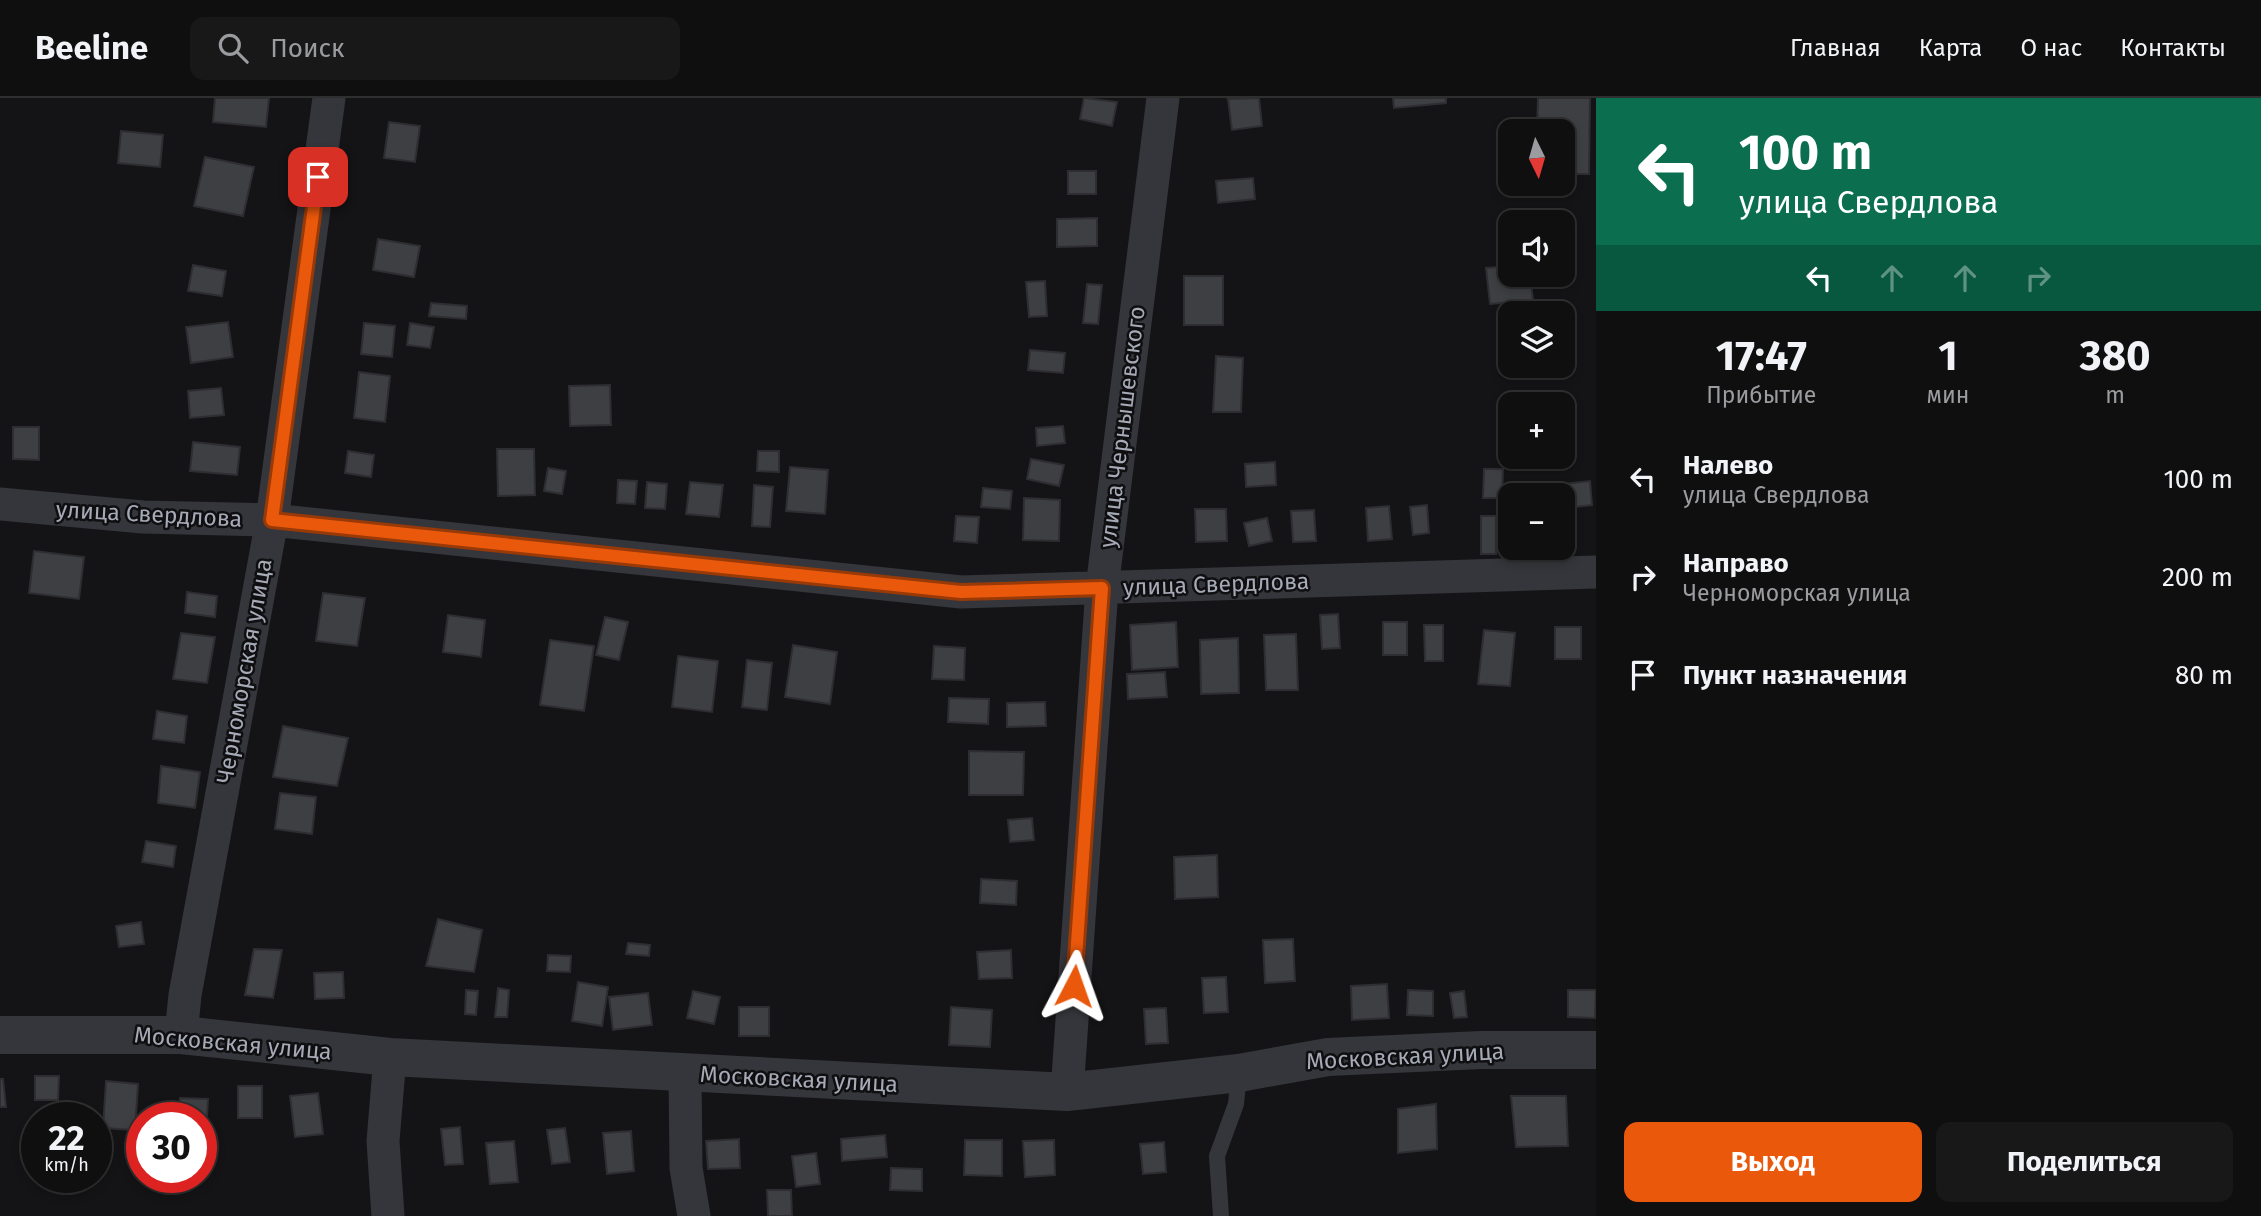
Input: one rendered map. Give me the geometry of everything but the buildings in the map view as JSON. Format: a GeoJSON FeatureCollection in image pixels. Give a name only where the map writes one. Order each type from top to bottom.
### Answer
{"type":"FeatureCollection","features":[{"type":"Feature","properties":{"kind":"street","name":"Черноморская улица"},"geometry":{"type":"LineString","coordinates":[[181,1035],[185,995],[272,520],[329,98]]}},
{"type":"Feature","properties":{"kind":"street","name":"улица Чернышевского"},"geometry":{"type":"LineString","coordinates":[[1067,1092],[1102,588],[1163,98]]}},
{"type":"Feature","properties":{"kind":"street","name":"улица Свердлова"},"geometry":{"type":"LineString","coordinates":[[0,504],[143,517],[272,520],[961,592],[1596,572]]}},
{"type":"Feature","properties":{"kind":"street","name":"Московская улица"},"geometry":{"type":"LineString","coordinates":[[0,1035],[181,1035],[390,1057],[1067,1092],[1239,1073],[1328,1056],[1482,1049],[1596,1050]]}},
{"type":"Feature","properties":{"kind":"street"},"geometry":{"type":"LineString","coordinates":[[388,1216],[383,1141],[390,1057]]}},
{"type":"Feature","properties":{"kind":"street"},"geometry":{"type":"LineString","coordinates":[[685,1074],[686,1168],[694,1216]]}},
{"type":"Feature","properties":{"kind":"lane"},"geometry":{"type":"LineString","coordinates":[[1221,1216],[1217,1156],[1236,1104],[1239,1073]]}},
{"type":"Feature","properties":{"kind":"route"},"geometry":{"type":"LineString","coordinates":[[318,177],[272,520],[961,592],[1102,588],[1074,986]]}}]}
